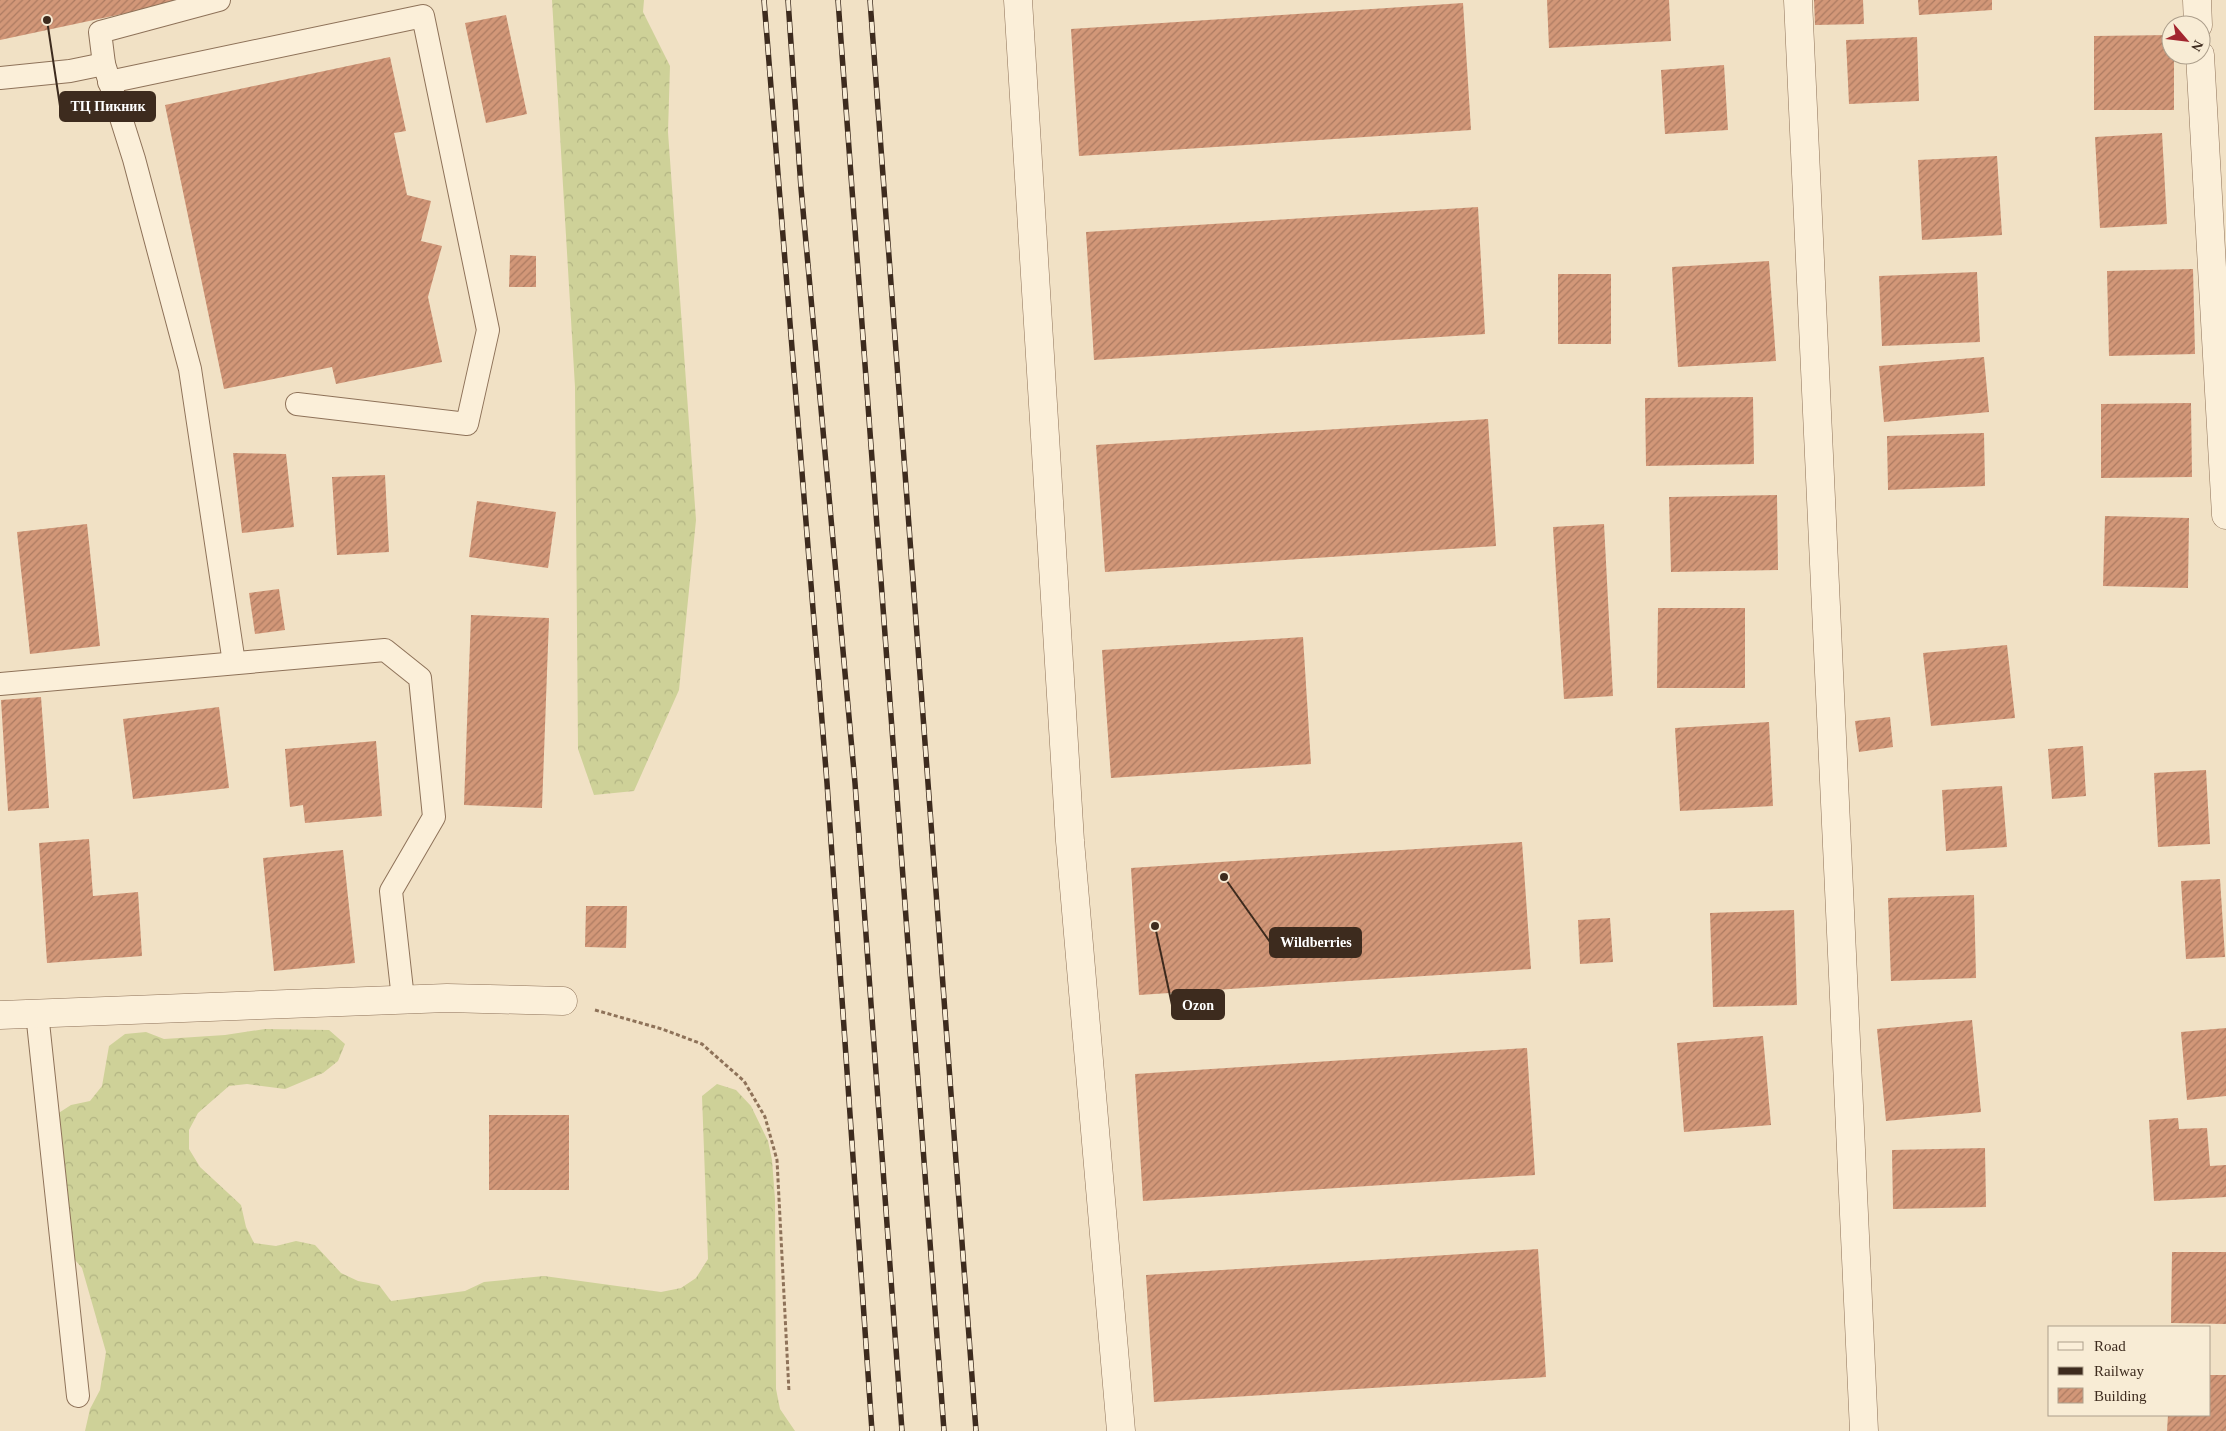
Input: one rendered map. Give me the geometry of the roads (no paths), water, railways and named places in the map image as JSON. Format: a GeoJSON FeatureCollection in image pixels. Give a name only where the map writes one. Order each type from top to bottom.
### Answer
{"type":"FeatureCollection","features":[{"type":"Feature","properties":{"kind":"street"},"geometry":{"type":"LineString","coordinates":[[1018,0],[1070,842],[1121,1431]]}},
{"type":"Feature","properties":{"kind":"street"},"geometry":{"type":"LineString","coordinates":[[1798,0],[1864,1431]]}},
{"type":"Feature","properties":{"kind":"street"},"geometry":{"type":"LineString","coordinates":[[2197,0],[2198,15]]}},
{"type":"Feature","properties":{"kind":"street"},"geometry":{"type":"LineString","coordinates":[[2201,65],[2226,515]]}},
{"type":"Feature","properties":{"kind":"street"},"geometry":{"type":"LineString","coordinates":[[0,1015],[403,999],[446,998],[563,1001]]}},
{"type":"Feature","properties":{"kind":"lane"},"geometry":{"type":"LineString","coordinates":[[219,0],[100,32],[107,73],[134,159],[190,369],[234,663]]}},
{"type":"Feature","properties":{"kind":"lane"},"geometry":{"type":"LineString","coordinates":[[0,78],[70,71],[107,73],[423,16],[488,330],[467,424],[297,404]]}},
{"type":"Feature","properties":{"kind":"lane"},"geometry":{"type":"LineString","coordinates":[[0,684],[385,650],[420,678],[434,817],[391,891],[403,999]]}},
{"type":"Feature","properties":{"kind":"lane"},"geometry":{"type":"LineString","coordinates":[[37,1013],[78,1396]]}},
{"type":"Feature","properties":{"kind":"railway"},"geometry":{"type":"LineString","coordinates":[[764,0],[827,783],[872,1431]]}},
{"type":"Feature","properties":{"kind":"railway"},"geometry":{"type":"LineString","coordinates":[[788,0],[801,188],[855,783],[902,1431]]}},
{"type":"Feature","properties":{"kind":"railway"},"geometry":{"type":"LineString","coordinates":[[838,0],[944,1431]]}},
{"type":"Feature","properties":{"kind":"railway"},"geometry":{"type":"LineString","coordinates":[[870,0],[976,1431]]}},
{"type":"Feature","properties":{"kind":"place","name":"ТЦ Пикник"},"geometry":{"type":"Point","coordinates":[47,20]}},
{"type":"Feature","properties":{"kind":"place","name":"Wildberries"},"geometry":{"type":"Point","coordinates":[1224,877]}},
{"type":"Feature","properties":{"kind":"place","name":"Ozon"},"geometry":{"type":"Point","coordinates":[1155,926]}}]}
